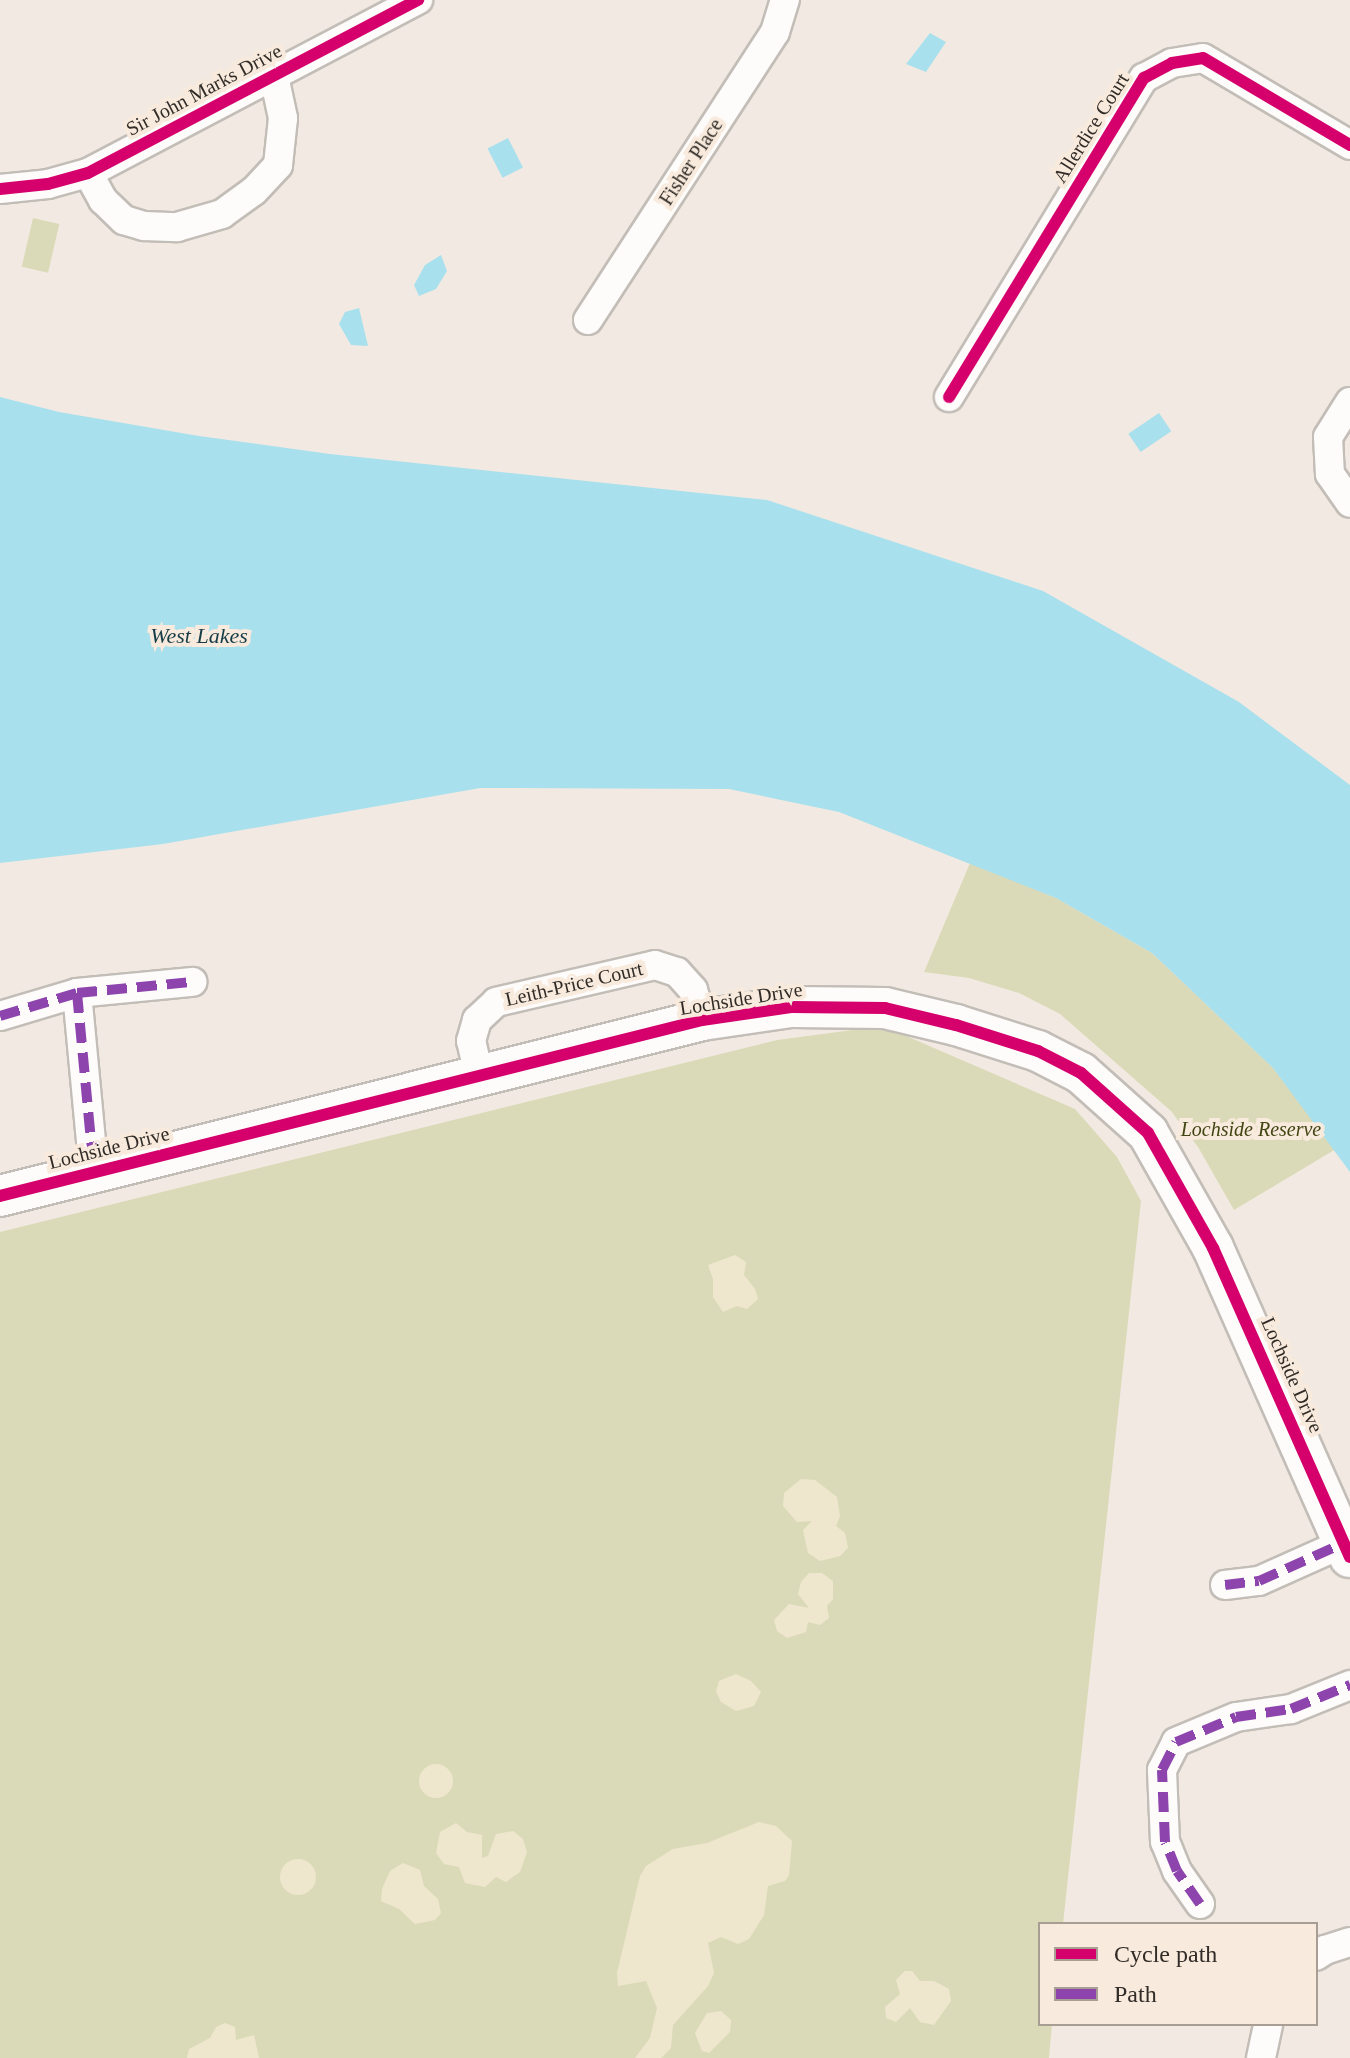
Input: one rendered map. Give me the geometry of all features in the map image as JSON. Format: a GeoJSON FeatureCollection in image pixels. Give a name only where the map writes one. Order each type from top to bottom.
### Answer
{"type":"FeatureCollection","features":[{"type":"Feature","properties":{"kind":"street","name":"Sir John Marks Drive"},"geometry":{"type":"LineString","coordinates":[[0,189],[48,184],[88,173],[418,0]]}},
{"type":"Feature","properties":{"kind":"street","name":"Fisher Place"},"geometry":{"type":"LineString","coordinates":[[588,320],[775,32],[785,0]]}},
{"type":"Feature","properties":{"kind":"street","name":"Allerdice Court"},"geometry":{"type":"LineString","coordinates":[[949,397],[1144,78],[1172,63],[1203,58],[1350,145]]}},
{"type":"Feature","properties":{"kind":"street","name":"Sir John Marks Drive"},"geometry":{"type":"LineString","coordinates":[[88,173],[103,200],[124,220],[144,226],[177,227],[222,214],[254,191],[278,165],[283,118],[274,76]]}},
{"type":"Feature","properties":{"kind":"street"},"geometry":{"type":"LineString","coordinates":[[1350,402],[1328,437],[1330,474],[1350,503]]}},
{"type":"Feature","properties":{"kind":"street","name":"Leith-Price Court"},"geometry":{"type":"LineString","coordinates":[[479,1075],[471,1041],[477,1020],[496,1002],[655,965],[677,972],[693,990],[702,1020]]}},
{"type":"Feature","properties":{"kind":"street"},"geometry":{"type":"LineString","coordinates":[[0,1016],[77,993],[192,982]]}},
{"type":"Feature","properties":{"kind":"street"},"geometry":{"type":"LineString","coordinates":[[77,993],[91,1142],[99,1171]]}},
{"type":"Feature","properties":{"kind":"street","name":"Lochside Drive"},"geometry":{"type":"LineString","coordinates":[[0,1196],[702,1020],[791,1007],[885,1008],[956,1025],[1024,1047],[1081,1073],[1148,1133],[1213,1248],[1347,1550],[1259,1581],[1225,1585]]}},
{"type":"Feature","properties":{"kind":"street"},"geometry":{"type":"LineString","coordinates":[[1200,1904],[1177,1871],[1165,1842],[1162,1770],[1176,1742],[1236,1717],[1291,1709],[1350,1685]]}},
{"type":"Feature","properties":{"kind":"street"},"geometry":{"type":"LineString","coordinates":[[1318,1955],[1350,1942]]}},
{"type":"Feature","properties":{"kind":"street"},"geometry":{"type":"LineString","coordinates":[[1261,2058],[1268,2026]]}},
{"type":"Feature","properties":{"kind":"green space"},"geometry":{"type":"Polygon","coordinates":[[[33,218],[59,224],[48,273],[22,267],[33,218]]]}},
{"type":"Feature","properties":{"kind":"green space","name":"Lochside Reserve"},"geometry":{"type":"Polygon","coordinates":[[[970,863],[1056,898],[1152,953],[1273,1068],[1336,1149],[1234,1210],[1198,1147],[1171,1111],[1060,1014],[1019,993],[969,978],[924,972],[970,863]]]}},
{"type":"Feature","properties":{"kind":"green space"},"geometry":{"type":"Polygon","coordinates":[[[883,1026],[1075,1109],[1117,1157],[1141,1201],[1063,1922],[1038,1922],[1038,2026],[1052,2026],[1049,2058],[0,2058],[0,1232],[777,1040],[883,1026]]]}},
{"type":"Feature","properties":{"kind":"sand"},"geometry":{"type":"Polygon","coordinates":[[[735,1255],[746,1262],[744,1275],[755,1289],[758,1299],[747,1309],[737,1306],[723,1312],[713,1297],[713,1279],[708,1265],[735,1255]]]}},
{"type":"Feature","properties":{"kind":"sand"},"geometry":{"type":"Polygon","coordinates":[[[801,1479],[815,1480],[837,1497],[840,1516],[836,1526],[845,1533],[848,1548],[840,1556],[820,1561],[808,1553],[803,1530],[812,1521],[797,1522],[783,1506],[784,1493],[801,1479]]]}},
{"type":"Feature","properties":{"kind":"sand"},"geometry":{"type":"Polygon","coordinates":[[[809,1573],[822,1573],[833,1581],[833,1599],[827,1606],[829,1618],[820,1625],[808,1622],[806,1632],[787,1638],[777,1631],[774,1620],[789,1604],[809,1608],[798,1594],[801,1582],[809,1573]]]}},
{"type":"Feature","properties":{"kind":"sand"},"geometry":{"type":"Polygon","coordinates":[[[736,1674],[751,1681],[761,1692],[754,1706],[736,1711],[721,1702],[716,1691],[719,1681],[736,1674]]]}},
{"type":"Feature","properties":{"kind":"sand"},"geometry":{"type":"Polygon","coordinates":[[[436,1764],[448,1769],[453,1781],[448,1793],[436,1798],[424,1793],[419,1781],[424,1769],[436,1764]]]}},
{"type":"Feature","properties":{"kind":"sand"},"geometry":{"type":"Polygon","coordinates":[[[759,1822],[776,1826],[792,1841],[789,1875],[785,1881],[768,1886],[764,1915],[749,1939],[738,1944],[721,1937],[708,1943],[714,1973],[708,1986],[673,2025],[671,2048],[661,2058],[635,2058],[650,2038],[657,2008],[646,1981],[618,1986],[617,1973],[640,1876],[646,1866],[673,1849],[707,1843],[759,1822]]]}},
{"type":"Feature","properties":{"kind":"sand"},"geometry":{"type":"Polygon","coordinates":[[[456,1823],[467,1832],[482,1835],[482,1858],[488,1856],[496,1834],[513,1831],[523,1839],[527,1852],[520,1872],[506,1882],[496,1877],[485,1887],[465,1883],[459,1867],[444,1864],[436,1853],[440,1832],[456,1823]]]}},
{"type":"Feature","properties":{"kind":"sand"},"geometry":{"type":"Polygon","coordinates":[[[298,1859],[311,1864],[316,1877],[311,1890],[298,1895],[285,1890],[280,1877],[285,1864],[298,1859]]]}},
{"type":"Feature","properties":{"kind":"sand"},"geometry":{"type":"Polygon","coordinates":[[[403,1863],[420,1870],[424,1886],[438,1899],[441,1913],[435,1920],[415,1924],[399,1909],[381,1901],[382,1889],[390,1871],[403,1863]]]}},
{"type":"Feature","properties":{"kind":"sand"},"geometry":{"type":"Polygon","coordinates":[[[905,1971],[912,1971],[920,1981],[934,1981],[949,1989],[951,2001],[934,2025],[920,2022],[910,2008],[896,2022],[886,2018],[885,2007],[900,1994],[896,1980],[905,1971]]]}},
{"type":"Feature","properties":{"kind":"sand"},"geometry":{"type":"Polygon","coordinates":[[[721,2011],[731,2020],[730,2032],[709,2053],[702,2051],[695,2033],[707,2013],[721,2011]]]}},
{"type":"Feature","properties":{"kind":"sand"},"geometry":{"type":"Polygon","coordinates":[[[225,2023],[235,2027],[236,2040],[254,2035],[259,2058],[187,2058],[189,2049],[210,2038],[216,2027],[225,2023]]]}},
{"type":"Feature","properties":{"kind":"water"},"geometry":{"type":"Polygon","coordinates":[[[930,33],[946,42],[926,72],[906,64],[930,33]]]}},
{"type":"Feature","properties":{"kind":"water"},"geometry":{"type":"Polygon","coordinates":[[[508,138],[523,167],[502,178],[488,148],[508,138]]]}},
{"type":"Feature","properties":{"kind":"water"},"geometry":{"type":"Polygon","coordinates":[[[441,255],[447,271],[436,289],[419,296],[414,285],[425,265],[441,255]]]}},
{"type":"Feature","properties":{"kind":"water"},"geometry":{"type":"Polygon","coordinates":[[[359,308],[368,346],[351,345],[339,324],[345,312],[359,308]]]}},
{"type":"Feature","properties":{"kind":"water","name":"West Lakes"},"geometry":{"type":"Polygon","coordinates":[[[0,397],[59,412],[330,454],[767,500],[1043,591],[1239,702],[1350,785],[1350,1172],[1273,1068],[1152,953],[1056,898],[839,812],[729,789],[480,788],[163,844],[0,863],[0,397]]]}},
{"type":"Feature","properties":{"kind":"water"},"geometry":{"type":"Polygon","coordinates":[[[1159,413],[1171,431],[1141,452],[1128,434],[1159,413]]]}},
{"type":"Feature","properties":{"kind":"marked path"},"geometry":{"type":"LineString","coordinates":[[0,1016],[77,993],[192,982]]}},
{"type":"Feature","properties":{"kind":"marked path"},"geometry":{"type":"LineString","coordinates":[[77,993],[91,1142],[99,1171]]}},
{"type":"Feature","properties":{"kind":"marked path"},"geometry":{"type":"LineString","coordinates":[[1225,1585],[1259,1581],[1344,1543]]}},
{"type":"Feature","properties":{"kind":"marked path"},"geometry":{"type":"LineString","coordinates":[[1200,1904],[1177,1871],[1165,1842],[1162,1770],[1176,1742],[1236,1717],[1291,1709],[1350,1685]]}},
{"type":"Feature","properties":{"kind":"cycle path"},"geometry":{"type":"LineString","coordinates":[[0,189],[48,184],[88,173],[418,0]]}},
{"type":"Feature","properties":{"kind":"cycle path"},"geometry":{"type":"LineString","coordinates":[[949,397],[1144,78],[1172,63],[1203,58],[1350,145]]}},
{"type":"Feature","properties":{"kind":"cycle path"},"geometry":{"type":"LineString","coordinates":[[0,1196],[702,1020],[791,1007],[885,1008],[956,1025],[1038,1051],[1081,1073],[1148,1133],[1213,1248],[1350,1557]]}}]}
